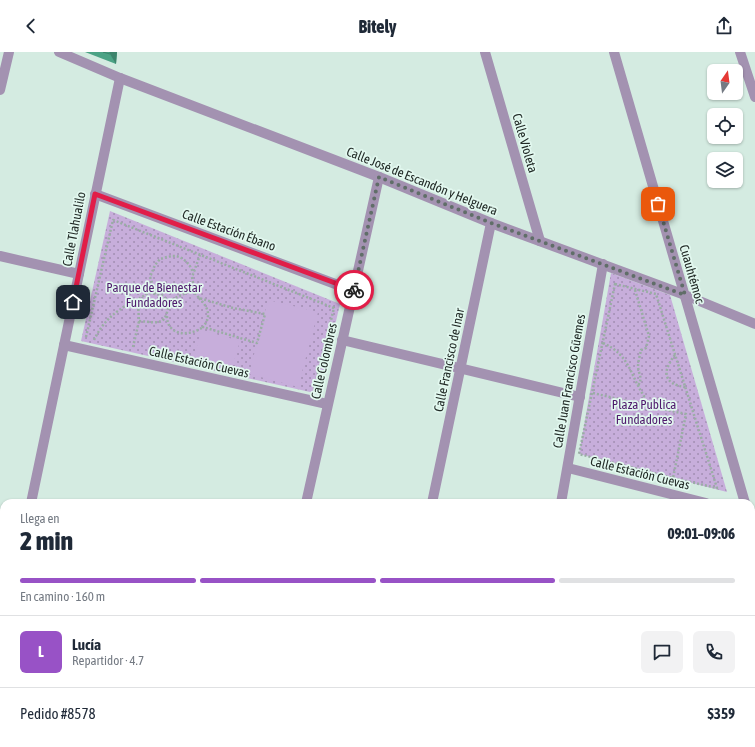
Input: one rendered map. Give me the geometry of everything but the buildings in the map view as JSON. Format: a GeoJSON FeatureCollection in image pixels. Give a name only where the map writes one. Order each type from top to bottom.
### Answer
{"type":"FeatureCollection","features":[{"type":"Feature","properties":{"kind":"street"},"geometry":{"type":"LineString","coordinates":[[0,90],[9,52]]}},
{"type":"Feature","properties":{"kind":"street","name":"Calle José de Escandón y Helguera"},"geometry":{"type":"LineString","coordinates":[[58,52],[120,78],[379,177],[491,223],[685,295],[755,324]]}},
{"type":"Feature","properties":{"kind":"street","name":"Calle Violeta"},"geometry":{"type":"LineString","coordinates":[[485,52],[540,241]]}},
{"type":"Feature","properties":{"kind":"street","name":"Cuauhtémoc"},"geometry":{"type":"LineString","coordinates":[[614,52],[744,499]]}},
{"type":"Feature","properties":{"kind":"street"},"geometry":{"type":"LineString","coordinates":[[740,52],[755,96]]}},
{"type":"Feature","properties":{"kind":"street","name":"Calle Tlahualilo"},"geometry":{"type":"LineString","coordinates":[[32,499],[120,78]]}},
{"type":"Feature","properties":{"kind":"street","name":"Calle Colombres"},"geometry":{"type":"LineString","coordinates":[[307,499],[379,177]]}},
{"type":"Feature","properties":{"kind":"street","name":"Calle Estación Ébano"},"geometry":{"type":"LineString","coordinates":[[95,194],[354,290]]}},
{"type":"Feature","properties":{"kind":"street","name":"Calle Francisco de Inar"},"geometry":{"type":"LineString","coordinates":[[433,499],[491,223]]}},
{"type":"Feature","properties":{"kind":"street"},"geometry":{"type":"LineString","coordinates":[[0,256],[79,274]]}},
{"type":"Feature","properties":{"kind":"street","name":"Calle Juan Francisco Güemes"},"geometry":{"type":"LineString","coordinates":[[562,499],[603,264]]}},
{"type":"Feature","properties":{"kind":"street"},"geometry":{"type":"LineString","coordinates":[[342,340],[580,397]]}},
{"type":"Feature","properties":{"kind":"street","name":"Calle Estación Cuevas"},"geometry":{"type":"LineString","coordinates":[[64,345],[328,404]]}},
{"type":"Feature","properties":{"kind":"street","name":"Calle Estación Cuevas"},"geometry":{"type":"LineString","coordinates":[[568,468],[690,499]]}},
{"type":"Feature","properties":{"kind":"path"},"geometry":{"type":"LineString","coordinates":[[85,341],[113,220],[334,308],[314,390]]}},
{"type":"Feature","properties":{"kind":"path"},"geometry":{"type":"LineString","coordinates":[[169,301],[167,321],[171,327],[178,332],[187,334],[196,332],[207,322],[208,312],[205,304],[195,293],[192,276],[200,255]]}},
{"type":"Feature","properties":{"kind":"path"},"geometry":{"type":"LineString","coordinates":[[156,294],[150,277],[155,265],[160,259],[174,256],[182,259],[191,267],[193,274]]}},
{"type":"Feature","properties":{"kind":"path"},"geometry":{"type":"LineString","coordinates":[[615,284],[656,294],[717,488],[579,454],[603,343],[615,284]]}},
{"type":"Feature","properties":{"kind":"path"},"geometry":{"type":"LineString","coordinates":[[635,288],[649,336],[646,348],[641,350],[640,354],[638,367],[641,375],[641,381],[638,387]]}},
{"type":"Feature","properties":{"kind":"path"},"geometry":{"type":"LineString","coordinates":[[169,301],[194,289]]}},
{"type":"Feature","properties":{"kind":"path"},"geometry":{"type":"LineString","coordinates":[[167,315],[156,323],[139,321],[138,304],[140,298],[149,293],[162,295],[169,301]]}},
{"type":"Feature","properties":{"kind":"path"},"geometry":{"type":"LineString","coordinates":[[200,298],[233,308],[265,314],[257,343],[203,327]]}},
{"type":"Feature","properties":{"kind":"path"},"geometry":{"type":"LineString","coordinates":[[92,343],[108,317],[131,302],[138,304]]}},
{"type":"Feature","properties":{"kind":"path"},"geometry":{"type":"LineString","coordinates":[[603,343],[622,355],[644,396],[643,405]]}},
{"type":"Feature","properties":{"kind":"path"},"geometry":{"type":"LineString","coordinates":[[675,355],[666,370],[670,381],[676,386],[686,388]]}},
{"type":"Feature","properties":{"kind":"path"},"geometry":{"type":"LineString","coordinates":[[592,393],[694,415]]}},
{"type":"Feature","properties":{"kind":"path"},"geometry":{"type":"LineString","coordinates":[[673,478],[686,414]]}},
{"type":"Feature","properties":{"kind":"green space","name":"Parque de Bienestar Fundadores"},"geometry":{"type":"Polygon","coordinates":[[[110,211],[340,304],[319,394],[81,341],[110,211]]]}},
{"type":"Feature","properties":{"kind":"green space","name":"Plaza Publica Fundadores"},"geometry":{"type":"Polygon","coordinates":[[[611,273],[670,295],[727,492],[579,454],[611,273]]]}},
{"type":"Feature","properties":{"kind":"green space"},"geometry":{"type":"Polygon","coordinates":[[[268,300],[318,312],[298,387],[249,374],[268,300]]]}},
{"type":"Feature","properties":{"kind":"green space"},"geometry":{"type":"Polygon","coordinates":[[[201,330],[240,341],[231,372],[193,362],[201,330]]]}},
{"type":"Feature","properties":{"kind":"way so far"},"geometry":{"type":"LineString","coordinates":[[354,290],[379,177],[491,223],[685,295],[658,204]]}},
{"type":"Feature","properties":{"kind":"route"},"geometry":{"type":"LineString","coordinates":[[73,302],[95,194],[354,290]]}}]}
